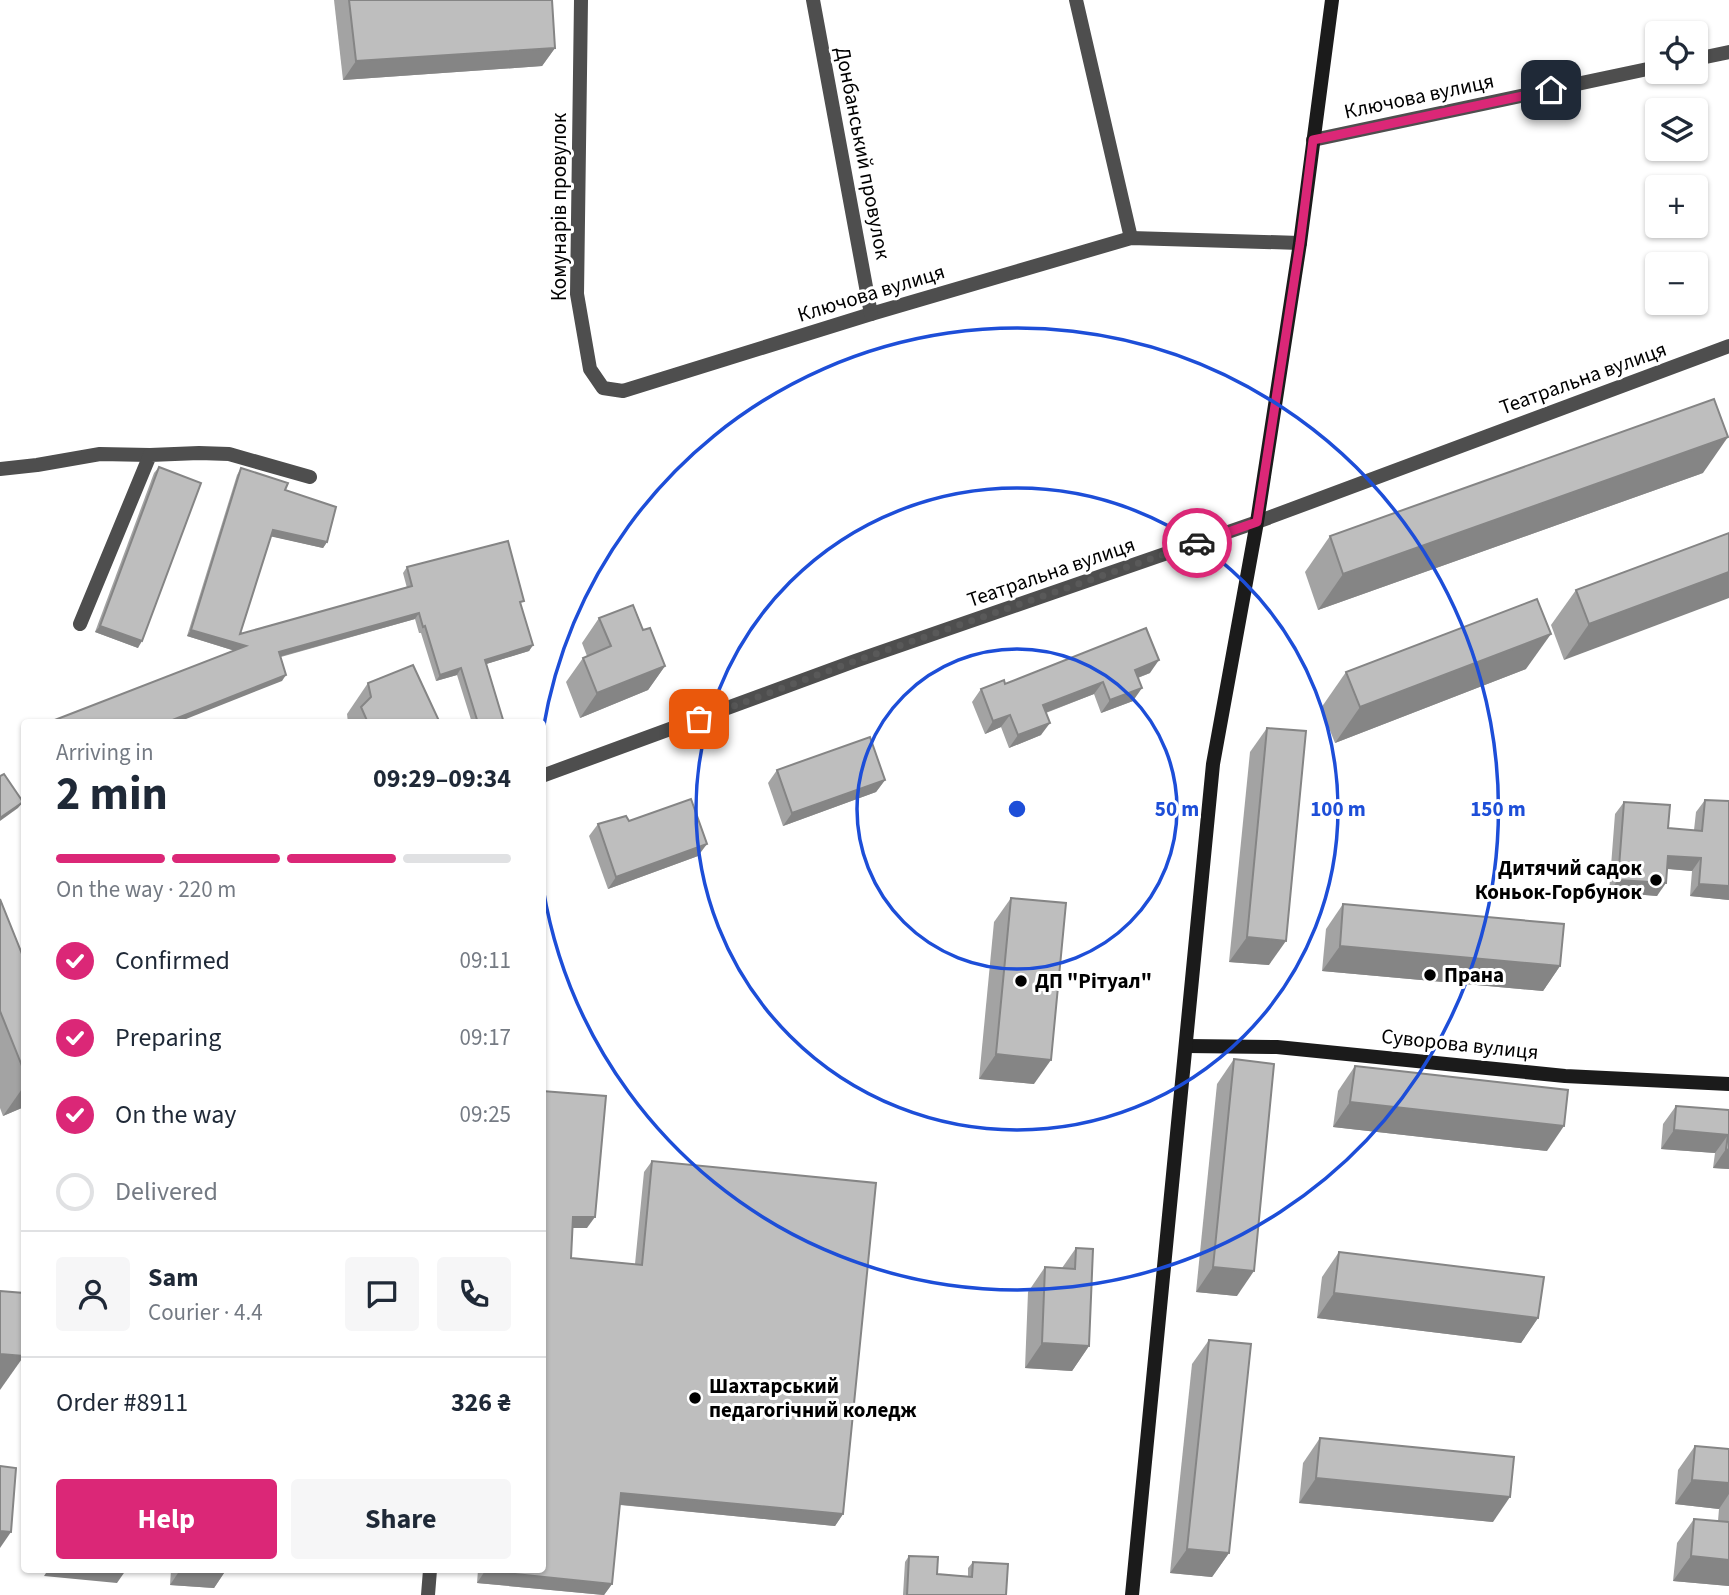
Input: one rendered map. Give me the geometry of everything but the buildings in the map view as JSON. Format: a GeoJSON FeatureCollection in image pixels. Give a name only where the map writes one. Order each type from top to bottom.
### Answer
{"type":"FeatureCollection","features":[{"type":"Feature","properties":{"kind":"street","name":"Комунарів провулок"},"geometry":{"type":"LineString","coordinates":[[581,0],[577,294],[590,369],[603,388],[623,391]]}},
{"type":"Feature","properties":{"kind":"street","name":"Донбанський провулок"},"geometry":{"type":"LineString","coordinates":[[813,0],[871,314]]}},
{"type":"Feature","properties":{"kind":"street"},"geometry":{"type":"LineString","coordinates":[[1076,0],[1131,238]]}},
{"type":"Feature","properties":{"kind":"street"},"geometry":{"type":"LineString","coordinates":[[1132,1595],[1213,764],[1257,522],[1300,243],[1332,0]]}},
{"type":"Feature","properties":{"kind":"street"},"geometry":{"type":"LineString","coordinates":[[1708,56],[1729,52]]}},
{"type":"Feature","properties":{"kind":"street","name":"Ключова вулиця"},"geometry":{"type":"LineString","coordinates":[[1313,140],[1645,70]]}},
{"type":"Feature","properties":{"kind":"street","name":"Ключова вулиця"},"geometry":{"type":"LineString","coordinates":[[623,391],[871,314],[1131,238],[1300,243]]}},
{"type":"Feature","properties":{"kind":"street","name":"Театральна вулиця"},"geometry":{"type":"LineString","coordinates":[[546,775],[855,661],[1257,522],[1729,346]]}},
{"type":"Feature","properties":{"kind":"street"},"geometry":{"type":"LineString","coordinates":[[0,469],[100,454],[198,453],[229,454],[310,477]]}},
{"type":"Feature","properties":{"kind":"street"},"geometry":{"type":"LineString","coordinates":[[80,624],[150,455]]}},
{"type":"Feature","properties":{"kind":"street","name":"Суворова вулиця"},"geometry":{"type":"LineString","coordinates":[[1186,1046],[1277,1047],[1565,1076],[1729,1084]]}},
{"type":"Feature","properties":{"kind":"street"},"geometry":{"type":"LineString","coordinates":[[428,1595],[430,1573]]}},
{"type":"Feature","properties":{"kind":"way so far"},"geometry":{"type":"LineString","coordinates":[[699,719],[855,661],[1197,543]]}},
{"type":"Feature","properties":{"kind":"place","name":"Дитячий садок Коньок-Горбунок"},"geometry":{"type":"Point","coordinates":[1656,880]}},
{"type":"Feature","properties":{"kind":"place","name":"Прана"},"geometry":{"type":"Point","coordinates":[1430,975]}},
{"type":"Feature","properties":{"kind":"place","name":"ДП \"Рітуал\""},"geometry":{"type":"Point","coordinates":[1021,981]}},
{"type":"Feature","properties":{"kind":"place","name":"Шахтарський педагогічний коледж"},"geometry":{"type":"Point","coordinates":[695,1398]}},
{"type":"Feature","properties":{"kind":"route"},"geometry":{"type":"LineString","coordinates":[[1197,543],[1257,522],[1313,140],[1551,90]]}}]}
